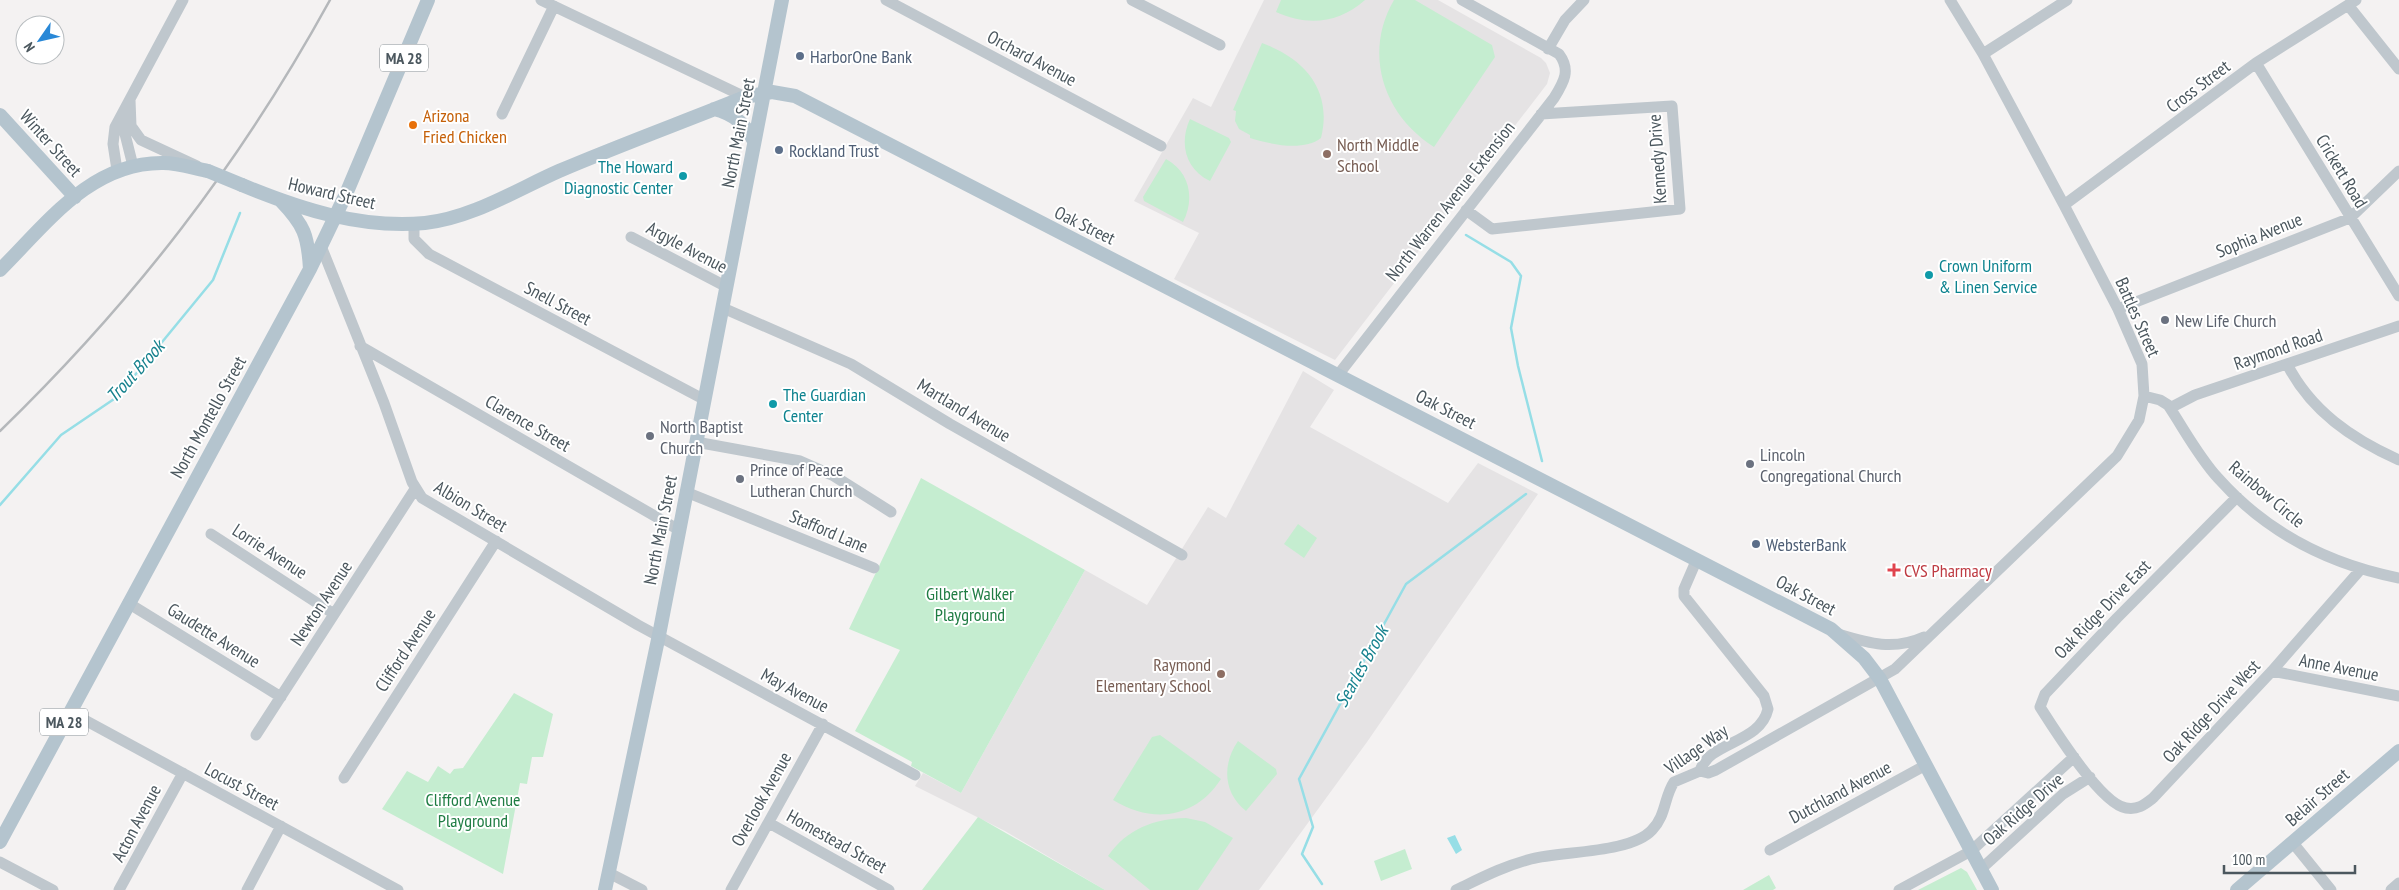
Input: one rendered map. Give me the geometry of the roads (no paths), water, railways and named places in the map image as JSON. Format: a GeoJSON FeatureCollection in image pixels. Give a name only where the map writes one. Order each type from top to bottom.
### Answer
{"type":"FeatureCollection","features":[{"type":"Feature","properties":{"kind":"main road","name":"North Montello Street"},"geometry":{"type":"LineString","coordinates":[[0,842],[310,269],[336,216],[428,0]]}},
{"type":"Feature","properties":{"kind":"main road","name":"North Main Street"},"geometry":{"type":"LineString","coordinates":[[605,890],[659,635],[782,0]]}},
{"type":"Feature","properties":{"kind":"main road","name":"Howard Street"},"geometry":{"type":"LineString","coordinates":[[0,270],[74,197],[101,178],[117,170],[133,166],[164,163],[208,171],[281,201],[336,216],[382,224],[414,224],[444,220],[464,214],[578,163],[714,109],[765,92]]}},
{"type":"Feature","properties":{"kind":"main road","name":"Oak Street"},"geometry":{"type":"LineString","coordinates":[[765,92],[787,94],[811,104],[865,134],[1697,559],[1838,634],[1864,658],[1880,679],[1992,890]]}},
{"type":"Feature","properties":{"kind":"main road"},"geometry":{"type":"LineString","coordinates":[[714,109],[729,113],[741,122],[754,141]]}},
{"type":"Feature","properties":{"kind":"main road","name":"Winter Street"},"geometry":{"type":"LineString","coordinates":[[0,115],[74,197]]}},
{"type":"Feature","properties":{"kind":"main road"},"geometry":{"type":"LineString","coordinates":[[281,201],[303,228],[308,242],[310,269]]}},
{"type":"Feature","properties":{"kind":"main road","name":"Belair Street"},"geometry":{"type":"LineString","coordinates":[[2237,890],[2399,751]]}},
{"type":"Feature","properties":{"kind":"street"},"geometry":{"type":"LineString","coordinates":[[117,170],[113,136],[120,113],[130,100],[183,0]]}},
{"type":"Feature","properties":{"kind":"street"},"geometry":{"type":"LineString","coordinates":[[542,0],[745,98]]}},
{"type":"Feature","properties":{"kind":"street","name":"Orchard Avenue"},"geometry":{"type":"LineString","coordinates":[[886,0],[1162,146]]}},
{"type":"Feature","properties":{"kind":"street"},"geometry":{"type":"LineString","coordinates":[[1132,0],[1220,45]]}},
{"type":"Feature","properties":{"kind":"street","name":"North Warren Avenue Extension"},"geometry":{"type":"LineString","coordinates":[[1338,375],[1554,98],[1564,81],[1566,71],[1565,62],[1562,58],[1462,0]]}},
{"type":"Feature","properties":{"kind":"street"},"geometry":{"type":"LineString","coordinates":[[1548,49],[1565,20],[1584,0]]}},
{"type":"Feature","properties":{"kind":"street","name":"Battles Street"},"geometry":{"type":"LineString","coordinates":[[1700,772],[1708,773],[1880,679],[1899,665],[2117,456],[2139,420],[2144,396],[2142,364],[2118,310],[1983,54],[1950,0]]}},
{"type":"Feature","properties":{"kind":"street"},"geometry":{"type":"LineString","coordinates":[[1983,54],[2067,0]]}},
{"type":"Feature","properties":{"kind":"street"},"geometry":{"type":"LineString","coordinates":[[2352,2],[2399,69]]}},
{"type":"Feature","properties":{"kind":"street","name":"Cross Street"},"geometry":{"type":"LineString","coordinates":[[2064,205],[2256,63],[2352,2]]}},
{"type":"Feature","properties":{"kind":"street"},"geometry":{"type":"LineString","coordinates":[[502,114],[554,6]]}},
{"type":"Feature","properties":{"kind":"street","name":"Crickett Road"},"geometry":{"type":"LineString","coordinates":[[2256,63],[2399,296]]}},
{"type":"Feature","properties":{"kind":"street"},"geometry":{"type":"LineString","coordinates":[[130,100],[124,130],[133,166]]}},
{"type":"Feature","properties":{"kind":"street"},"geometry":{"type":"LineString","coordinates":[[130,100],[131,126],[141,140],[171,152],[208,171]]}},
{"type":"Feature","properties":{"kind":"street","name":"Kennedy Drive"},"geometry":{"type":"LineString","coordinates":[[1466,210],[1492,229],[1680,209],[1672,106],[1541,114]]}},
{"type":"Feature","properties":{"kind":"street","name":"Sophia Avenue"},"geometry":{"type":"LineString","coordinates":[[2118,310],[2350,218],[2399,171]]}},
{"type":"Feature","properties":{"kind":"street","name":"Snell Street"},"geometry":{"type":"LineString","coordinates":[[414,224],[414,239],[429,254],[705,400]]}},
{"type":"Feature","properties":{"kind":"street","name":"Argyle Avenue"},"geometry":{"type":"LineString","coordinates":[[631,237],[727,287]]}},
{"type":"Feature","properties":{"kind":"street","name":"Albion Street"},"geometry":{"type":"LineString","coordinates":[[321,246],[384,403],[415,489],[426,501],[659,635]]}},
{"type":"Feature","properties":{"kind":"street","name":"Martland Avenue"},"geometry":{"type":"LineString","coordinates":[[723,308],[851,364],[950,424],[1182,555]]}},
{"type":"Feature","properties":{"kind":"street","name":"Raymond Road"},"geometry":{"type":"LineString","coordinates":[[2170,408],[2195,395],[2399,326]]}},
{"type":"Feature","properties":{"kind":"street","name":"Clarence Street"},"geometry":{"type":"LineString","coordinates":[[360,346],[679,530]]}},
{"type":"Feature","properties":{"kind":"street"},"geometry":{"type":"LineString","coordinates":[[2287,364],[2296,383],[2330,420],[2374,449],[2399,460]]}},
{"type":"Feature","properties":{"kind":"street"},"geometry":{"type":"LineString","coordinates":[[2144,396],[2160,400],[2170,408]]}},
{"type":"Feature","properties":{"kind":"street","name":"Rainbow Circle"},"geometry":{"type":"LineString","coordinates":[[2170,408],[2199,453],[2218,478],[2237,497],[2285,535],[2325,557],[2361,569],[2399,578]]}},
{"type":"Feature","properties":{"kind":"street"},"geometry":{"type":"LineString","coordinates":[[696,442],[800,461],[816,466],[891,512]]}},
{"type":"Feature","properties":{"kind":"street","name":"Newton Avenue"},"geometry":{"type":"LineString","coordinates":[[256,735],[415,489]]}},
{"type":"Feature","properties":{"kind":"street","name":"Stafford Lane"},"geometry":{"type":"LineString","coordinates":[[686,492],[874,568]]}},
{"type":"Feature","properties":{"kind":"street","name":"Oak Ridge Drive East"},"geometry":{"type":"LineString","coordinates":[[2074,757],[2040,707],[2045,694],[2237,497]]}},
{"type":"Feature","properties":{"kind":"street","name":"Lorrie Avenue"},"geometry":{"type":"LineString","coordinates":[[211,534],[334,614]]}},
{"type":"Feature","properties":{"kind":"street","name":"Clifford Avenue"},"geometry":{"type":"LineString","coordinates":[[344,778],[496,541]]}},
{"type":"Feature","properties":{"kind":"street","name":"Village Way"},"geometry":{"type":"LineString","coordinates":[[1456,890],[1496,870],[1529,860],[1564,852],[1623,846],[1638,841],[1653,830],[1662,818],[1674,782],[1700,772],[1702,763],[1710,756],[1760,726],[1768,709],[1760,690],[1684,596],[1684,589],[1697,559]]}},
{"type":"Feature","properties":{"kind":"street","name":"Oak Ridge Drive West"},"geometry":{"type":"LineString","coordinates":[[2074,757],[2111,802],[2125,808],[2139,808],[2153,798],[2272,671],[2361,569]]}},
{"type":"Feature","properties":{"kind":"street","name":"Gaudette Avenue"},"geometry":{"type":"LineString","coordinates":[[128,603],[281,697]]}},
{"type":"Feature","properties":{"kind":"street","name":"Battles Street"},"geometry":{"type":"LineString","coordinates":[[1838,634],[1868,643],[1887,646],[1910,643],[1934,631]]}},
{"type":"Feature","properties":{"kind":"street","name":"May Avenue"},"geometry":{"type":"LineString","coordinates":[[659,635],[915,775]]}},
{"type":"Feature","properties":{"kind":"street","name":"Anne Avenue"},"geometry":{"type":"LineString","coordinates":[[2272,671],[2399,696]]}},
{"type":"Feature","properties":{"kind":"street","name":"Locust Street"},"geometry":{"type":"LineString","coordinates":[[70,712],[281,826],[378,885],[398,890]]}},
{"type":"Feature","properties":{"kind":"street","name":"Overlook Avenue"},"geometry":{"type":"LineString","coordinates":[[731,890],[822,724]]}},
{"type":"Feature","properties":{"kind":"street","name":"Oak Ridge Drive"},"geometry":{"type":"LineString","coordinates":[[1898,890],[1971,851],[2074,757]]}},
{"type":"Feature","properties":{"kind":"street","name":"Dutchland Avenue"},"geometry":{"type":"LineString","coordinates":[[1770,850],[1926,765]]}},
{"type":"Feature","properties":{"kind":"street","name":"Acton Avenue"},"geometry":{"type":"LineString","coordinates":[[119,890],[183,773]]}},
{"type":"Feature","properties":{"kind":"street","name":"Oak Ridge Drive"},"geometry":{"type":"LineString","coordinates":[[1981,869],[2063,794],[2090,777]]}},
{"type":"Feature","properties":{"kind":"street","name":"Homestead Street"},"geometry":{"type":"LineString","coordinates":[[769,823],[888,890]]}},
{"type":"Feature","properties":{"kind":"street"},"geometry":{"type":"LineString","coordinates":[[247,890],[281,826]]}},
{"type":"Feature","properties":{"kind":"street"},"geometry":{"type":"LineString","coordinates":[[2292,844],[2331,890]]}},
{"type":"Feature","properties":{"kind":"street"},"geometry":{"type":"LineString","coordinates":[[0,862],[53,890]]}},
{"type":"Feature","properties":{"kind":"street"},"geometry":{"type":"LineString","coordinates":[[609,873],[642,890]]}},
{"type":"Feature","properties":{"kind":"street"},"geometry":{"type":"LineString","coordinates":[[2391,890],[2399,883]]}},
{"type":"Feature","properties":{"kind":"water"},"geometry":{"type":"Polygon","coordinates":[[[1455,835],[1462,850],[1456,854],[1447,838],[1455,835]]]}},
{"type":"Feature","properties":{"kind":"waterway","name":"Trout Brook"},"geometry":{"type":"LineString","coordinates":[[0,505],[61,435],[117,397],[213,280],[240,213]]}},
{"type":"Feature","properties":{"kind":"waterway","name":"Searles Brook"},"geometry":{"type":"LineString","coordinates":[[1466,235],[1511,262],[1521,276],[1511,328],[1518,366],[1542,461]]}},
{"type":"Feature","properties":{"kind":"waterway","name":"Searles Brook"},"geometry":{"type":"LineString","coordinates":[[1322,884],[1302,854],[1313,827],[1299,779],[1406,584],[1526,494]]}},
{"type":"Feature","properties":{"kind":"railway"},"geometry":{"type":"LineString","coordinates":[[0,431],[95,332],[140,281],[182,228],[259,118],[330,0]]}},
{"type":"Feature","properties":{"kind":"place","name":"HarborOne Bank"},"geometry":{"type":"Point","coordinates":[800,56]}},
{"type":"Feature","properties":{"kind":"place","name":"Arizona Fried Chicken"},"geometry":{"type":"Point","coordinates":[413,125]}},
{"type":"Feature","properties":{"kind":"place","name":"Rockland Trust"},"geometry":{"type":"Point","coordinates":[779,150]}},
{"type":"Feature","properties":{"kind":"place","name":"North Middle School"},"geometry":{"type":"Point","coordinates":[1327,154]}},
{"type":"Feature","properties":{"kind":"place","name":"The Howard Diagnostic Center"},"geometry":{"type":"Point","coordinates":[683,176]}},
{"type":"Feature","properties":{"kind":"place","name":"Crown Uniform & Linen Service"},"geometry":{"type":"Point","coordinates":[1929,275]}},
{"type":"Feature","properties":{"kind":"place","name":"New Life Church"},"geometry":{"type":"Point","coordinates":[2165,320]}},
{"type":"Feature","properties":{"kind":"place","name":"The Guardian Center"},"geometry":{"type":"Point","coordinates":[773,404]}},
{"type":"Feature","properties":{"kind":"place","name":"North Baptist Church"},"geometry":{"type":"Point","coordinates":[650,436]}},
{"type":"Feature","properties":{"kind":"place","name":"Lincoln Congregational Church"},"geometry":{"type":"Point","coordinates":[1750,464]}},
{"type":"Feature","properties":{"kind":"place","name":"Prince of Peace Lutheran Church"},"geometry":{"type":"Point","coordinates":[740,479]}},
{"type":"Feature","properties":{"kind":"place","name":"WebsterBank"},"geometry":{"type":"Point","coordinates":[1756,544]}},
{"type":"Feature","properties":{"kind":"place","name":"CVS Pharmacy"},"geometry":{"type":"Point","coordinates":[1894,570]}},
{"type":"Feature","properties":{"kind":"place","name":"Raymond Elementary School"},"geometry":{"type":"Point","coordinates":[1221,674]}},
{"type":"Feature","properties":{"kind":"park label","name":"Gilbert Walker Playground"},"geometry":{"type":"Point","coordinates":[970,603]}},
{"type":"Feature","properties":{"kind":"park label","name":"Clifford Avenue Playground"},"geometry":{"type":"Point","coordinates":[473,810]}}]}
